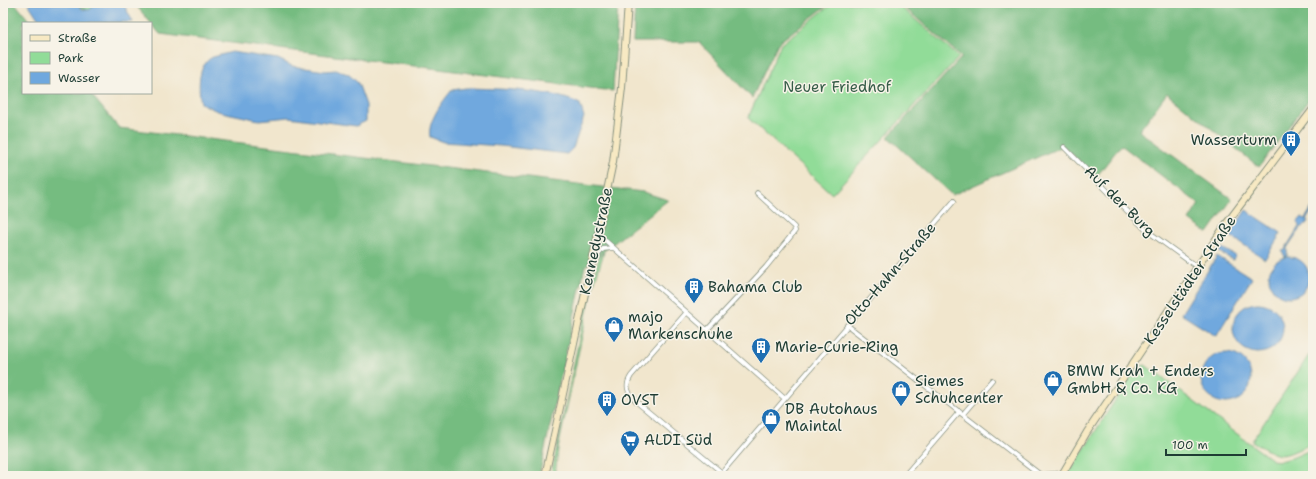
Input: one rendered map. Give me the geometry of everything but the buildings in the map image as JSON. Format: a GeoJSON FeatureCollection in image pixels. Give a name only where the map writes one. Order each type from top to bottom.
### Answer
{"type":"FeatureCollection","features":[{"type":"Feature","properties":{"kind":"main road","name":"Kennedystraße"},"geometry":{"type":"LineString","coordinates":[[545,476],[592,263],[617,133],[624,72],[628,3]]}},
{"type":"Feature","properties":{"kind":"main road","name":"Kesselstädter Straße"},"geometry":{"type":"LineString","coordinates":[[1062,474],[1226,224],[1313,109]]}},
{"type":"Feature","properties":{"kind":"street","name":"Auf der Burg"},"geometry":{"type":"LineString","coordinates":[[1064,147],[1146,230],[1197,268]]}},
{"type":"Feature","properties":{"kind":"street"},"geometry":{"type":"LineString","coordinates":[[706,331],[766,267],[795,231],[794,227],[757,193]]}},
{"type":"Feature","properties":{"kind":"street","name":"Otto-Hahn-Straße"},"geometry":{"type":"LineString","coordinates":[[720,475],[784,398],[954,201]]}},
{"type":"Feature","properties":{"kind":"street"},"geometry":{"type":"LineString","coordinates":[[598,234],[706,331],[784,398]]}},
{"type":"Feature","properties":{"kind":"street"},"geometry":{"type":"LineString","coordinates":[[592,263],[603,249],[613,248]]}},
{"type":"Feature","properties":{"kind":"street"},"geometry":{"type":"LineString","coordinates":[[686,313],[631,376],[627,382],[627,389],[631,396],[639,404],[720,475],[726,476]]}},
{"type":"Feature","properties":{"kind":"street"},"geometry":{"type":"LineString","coordinates":[[847,325],[962,412],[1041,475],[1062,474]]}},
{"type":"Feature","properties":{"kind":"street"},"geometry":{"type":"LineString","coordinates":[[904,476],[992,380]]}},
{"type":"Feature","properties":{"kind":"green space"},"geometry":{"type":"Polygon","coordinates":[[[3,3],[15,3],[30,22],[22,22],[22,94],[91,94],[119,128],[643,192],[668,200],[585,266],[539,476],[3,476],[3,3]]]}},
{"type":"Feature","properties":{"kind":"green space"},"geometry":{"type":"Polygon","coordinates":[[[77,3],[91,3],[93,7],[89,10],[78,6],[77,3]]]}},
{"type":"Feature","properties":{"kind":"green space"},"geometry":{"type":"Polygon","coordinates":[[[134,3],[618,3],[613,91],[160,34],[152,24],[152,22],[150,22],[134,3]]]}},
{"type":"Feature","properties":{"kind":"green space"},"geometry":{"type":"Polygon","coordinates":[[[635,3],[830,3],[778,43],[752,98],[699,42],[633,42],[635,3]]]}},
{"type":"Feature","properties":{"kind":"green space","name":"Neuer Friedhof"},"geometry":{"type":"Polygon","coordinates":[[[833,3],[896,3],[959,57],[832,194],[748,118],[781,44],[833,3]]]}},
{"type":"Feature","properties":{"kind":"green space"},"geometry":{"type":"Polygon","coordinates":[[[899,3],[1313,3],[1313,94],[1259,167],[1167,93],[1139,131],[1232,199],[1208,233],[1189,220],[1199,204],[1121,145],[1096,177],[1063,146],[952,195],[888,137],[962,57],[899,3]]]}},
{"type":"Feature","properties":{"kind":"green space"},"geometry":{"type":"Polygon","coordinates":[[[604,252],[591,293],[558,449],[555,476],[551,476],[589,291],[599,258],[604,252]]]}},
{"type":"Feature","properties":{"kind":"green space"},"geometry":{"type":"Polygon","coordinates":[[[1313,349],[1313,443],[1288,454],[1282,455],[1270,452],[1252,441],[1313,349]]]}},
{"type":"Feature","properties":{"kind":"green space"},"geometry":{"type":"Polygon","coordinates":[[[1145,365],[1272,460],[1277,461],[1287,459],[1310,450],[1313,452],[1313,459],[1304,476],[1067,476],[1135,369],[1145,365]]]}},
{"type":"Feature","properties":{"kind":"water"},"geometry":{"type":"Polygon","coordinates":[[[28,3],[77,3],[82,9],[89,10],[93,7],[91,3],[123,3],[133,22],[40,22],[28,3]]]}},
{"type":"Feature","properties":{"kind":"water"},"geometry":{"type":"Polygon","coordinates":[[[232,52],[278,59],[292,66],[325,71],[336,70],[348,74],[358,83],[366,105],[366,121],[356,126],[289,117],[259,120],[217,111],[201,103],[199,84],[201,71],[204,65],[213,57],[232,52]]]}},
{"type":"Feature","properties":{"kind":"water"},"geometry":{"type":"Polygon","coordinates":[[[466,88],[540,93],[554,95],[580,104],[584,117],[573,148],[567,154],[501,146],[443,142],[430,137],[433,119],[444,100],[452,90],[466,88]]]}},
{"type":"Feature","properties":{"kind":"water"},"geometry":{"type":"Polygon","coordinates":[[[1313,206],[1313,209],[1306,220],[1308,221],[1303,228],[1301,227],[1287,248],[1287,256],[1285,257],[1282,251],[1284,251],[1300,225],[1297,223],[1302,217],[1305,219],[1313,206]]]}},
{"type":"Feature","properties":{"kind":"water"},"geometry":{"type":"Polygon","coordinates":[[[1246,210],[1281,233],[1265,259],[1229,235],[1246,210]]]}},
{"type":"Feature","properties":{"kind":"water"},"geometry":{"type":"Polygon","coordinates":[[[1222,248],[1236,256],[1233,260],[1219,252],[1222,248]]]}},
{"type":"Feature","properties":{"kind":"water"},"geometry":{"type":"Polygon","coordinates":[[[1217,256],[1252,278],[1216,336],[1181,314],[1217,256]]]}},
{"type":"Feature","properties":{"kind":"water"},"geometry":{"type":"Polygon","coordinates":[[[1289,257],[1297,259],[1303,263],[1307,269],[1309,277],[1307,285],[1303,291],[1297,295],[1289,297],[1281,295],[1275,291],[1271,285],[1269,277],[1271,269],[1275,263],[1281,259],[1289,257]]]}},
{"type":"Feature","properties":{"kind":"water"},"geometry":{"type":"Polygon","coordinates":[[[1258,303],[1267,305],[1278,314],[1283,328],[1281,337],[1272,348],[1258,353],[1249,351],[1238,342],[1233,328],[1235,319],[1244,308],[1258,303]]]}},
{"type":"Feature","properties":{"kind":"water"},"geometry":{"type":"Polygon","coordinates":[[[1226,353],[1240,357],[1247,364],[1251,378],[1247,392],[1240,399],[1226,403],[1212,399],[1205,392],[1201,378],[1205,364],[1212,357],[1226,353]]]}},
{"type":"Feature","properties":{"kind":"place","name":"Wasserturm"},"geometry":{"type":"Point","coordinates":[1291,157]}},
{"type":"Feature","properties":{"kind":"place","name":"Bahama Club"},"geometry":{"type":"Point","coordinates":[694,304]}},
{"type":"Feature","properties":{"kind":"place","name":"majo Markenschuhe"},"geometry":{"type":"Point","coordinates":[614,343]}},
{"type":"Feature","properties":{"kind":"place","name":"Marie-Curie-Ring"},"geometry":{"type":"Point","coordinates":[761,364]}},
{"type":"Feature","properties":{"kind":"place","name":"BMW Krah + Enders GmbH & Co. KG"},"geometry":{"type":"Point","coordinates":[1053,397]}},
{"type":"Feature","properties":{"kind":"place","name":"Siemes Schuhcenter"},"geometry":{"type":"Point","coordinates":[901,407]}},
{"type":"Feature","properties":{"kind":"place","name":"OVST"},"geometry":{"type":"Point","coordinates":[607,417]}},
{"type":"Feature","properties":{"kind":"place","name":"DB Autohaus Maintal"},"geometry":{"type":"Point","coordinates":[771,435]}},
{"type":"Feature","properties":{"kind":"place","name":"ALDI Süd"},"geometry":{"type":"Point","coordinates":[630,457]}}]}
